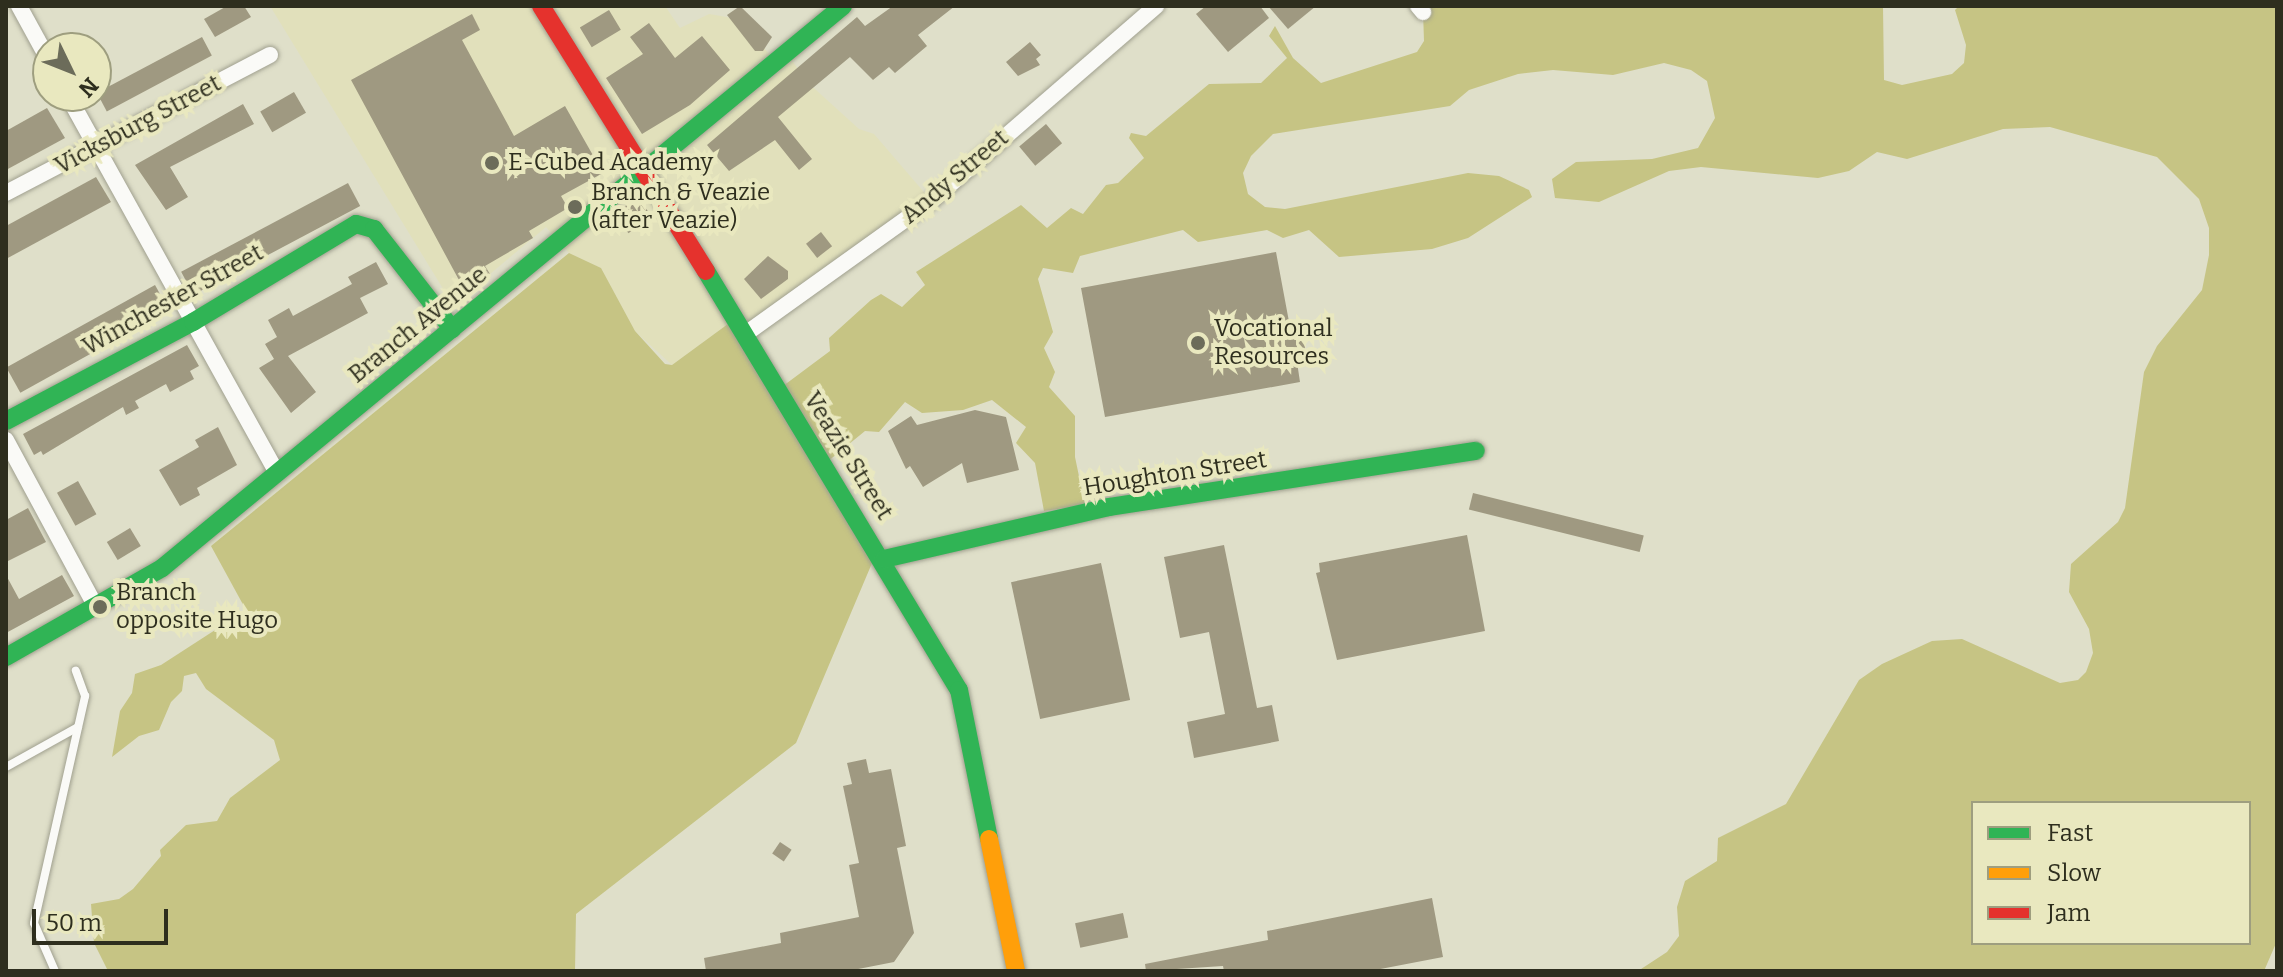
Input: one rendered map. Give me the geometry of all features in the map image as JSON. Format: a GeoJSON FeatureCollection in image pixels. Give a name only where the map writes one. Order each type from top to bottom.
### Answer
{"type":"FeatureCollection","features":[{"type":"Feature","properties":{"kind":"street"},"geometry":{"type":"LineString","coordinates":[[19,6],[33,32]]}},
{"type":"Feature","properties":{"kind":"street","name":"Veazie Street"},"geometry":{"type":"LineString","coordinates":[[541,6],[884,559],[959,690],[1016,971]]}},
{"type":"Feature","properties":{"kind":"street","name":"Branch Avenue"},"geometry":{"type":"LineString","coordinates":[[6,657],[162,568],[843,6]]}},
{"type":"Feature","properties":{"kind":"street","name":"Andy Street"},"geometry":{"type":"LineString","coordinates":[[744,335],[931,201],[1156,6]]}},
{"type":"Feature","properties":{"kind":"street","name":"Vicksburg Street"},"geometry":{"type":"LineString","coordinates":[[6,193],[270,55]]}},
{"type":"Feature","properties":{"kind":"street"},"geometry":{"type":"LineString","coordinates":[[77,112],[276,471]]}},
{"type":"Feature","properties":{"kind":"street","name":"Winchester Street"},"geometry":{"type":"LineString","coordinates":[[6,421],[193,322],[341,231],[363,224],[374,229],[452,329]]}},
{"type":"Feature","properties":{"kind":"street"},"geometry":{"type":"LineString","coordinates":[[6,440],[96,607]]}},
{"type":"Feature","properties":{"kind":"street","name":"Houghton Street"},"geometry":{"type":"LineString","coordinates":[[884,559],[1109,507],[1476,451]]}},
{"type":"Feature","properties":{"kind":"lane"},"geometry":{"type":"LineString","coordinates":[[55,971],[34,923],[85,696],[76,671]]}},
{"type":"Feature","properties":{"kind":"lane"},"geometry":{"type":"LineString","coordinates":[[6,767],[78,727]]}},
{"type":"Feature","properties":{"kind":"shaded area"},"geometry":{"type":"Polygon","coordinates":[[[270,6],[665,6],[680,28],[709,14],[727,17],[742,23],[771,56],[786,51],[805,80],[859,129],[874,134],[929,198],[742,328],[732,321],[672,365],[635,331],[601,268],[569,253],[546,227],[453,305],[270,6]]]}},
{"type":"Feature","properties":{"kind":"shaded area"},"geometry":{"type":"Polygon","coordinates":[[[1418,6],[1883,6],[1884,80],[1902,85],[1952,74],[1964,63],[1966,45],[1955,10],[1959,6],[2277,6],[2277,941],[2264,971],[1638,971],[1667,952],[1679,936],[1677,907],[1685,881],[1717,861],[1718,838],[1786,804],[1859,680],[1882,664],[1932,641],[1962,639],[2060,683],[2078,680],[2086,672],[2093,653],[2089,629],[2069,592],[2071,564],[2118,522],[2125,508],[2144,372],[2157,346],[2202,290],[2209,255],[2209,228],[2199,199],[2157,157],[2050,127],[2003,129],[1907,159],[1877,152],[1849,171],[1818,178],[1701,167],[1669,171],[1599,202],[1555,198],[1552,179],[1576,162],[1652,159],[1698,148],[1715,118],[1707,81],[1691,70],[1664,63],[1613,75],[1553,70],[1518,74],[1469,90],[1450,106],[1273,134],[1251,156],[1243,173],[1248,194],[1265,207],[1285,209],[1468,173],[1499,176],[1529,190],[1532,197],[1468,238],[1432,249],[1339,257],[1309,230],[1283,238],[1267,230],[1198,242],[1183,230],[1080,256],[1073,273],[1043,268],[1038,279],[1053,332],[1044,348],[1055,372],[1049,387],[1075,416],[1075,457],[1085,505],[1044,511],[1035,463],[1016,443],[1026,427],[992,400],[963,410],[922,413],[905,402],[879,432],[865,431],[827,462],[875,556],[796,743],[576,914],[575,971],[108,971],[94,943],[91,904],[119,899],[133,889],[161,856],[160,850],[186,825],[217,821],[230,798],[280,760],[274,740],[206,689],[196,673],[184,676],[182,691],[171,702],[159,730],[139,736],[112,757],[120,711],[132,693],[135,674],[161,665],[246,610],[211,546],[569,253],[601,268],[635,331],[665,364],[672,365],[732,321],[779,389],[830,351],[829,338],[871,300],[881,294],[902,307],[925,285],[916,272],[1021,205],[1047,228],[1071,208],[1083,214],[1106,185],[1118,183],[1144,158],[1129,138],[1131,133],[1146,136],[1209,84],[1261,83],[1287,58],[1269,36],[1275,26],[1293,58],[1321,83],[1417,52],[1424,41],[1423,12],[1418,6]]]}},
{"type":"Feature","properties":{"kind":"building"},"geometry":{"type":"Polygon","coordinates":[[[227,6],[244,6],[251,17],[215,37],[204,19],[227,6]]]}},
{"type":"Feature","properties":{"kind":"building"},"geometry":{"type":"Polygon","coordinates":[[[740,6],[772,37],[763,51],[755,51],[727,15],[740,6]]]}},
{"type":"Feature","properties":{"kind":"building"},"geometry":{"type":"Polygon","coordinates":[[[893,6],[955,6],[918,35],[927,46],[895,73],[889,67],[873,80],[850,57],[778,117],[812,159],[799,170],[775,140],[729,171],[707,145],[857,17],[865,26],[893,6]]]}},
{"type":"Feature","properties":{"kind":"building"},"geometry":{"type":"Polygon","coordinates":[[[1206,6],[1260,6],[1269,18],[1228,52],[1196,14],[1206,6]]]}},
{"type":"Feature","properties":{"kind":"building"},"geometry":{"type":"Polygon","coordinates":[[[1268,6],[1316,6],[1288,29],[1268,6]]]}},
{"type":"Feature","properties":{"kind":"building"},"geometry":{"type":"Polygon","coordinates":[[[609,10],[621,30],[592,47],[580,28],[609,10]]]}},
{"type":"Feature","properties":{"kind":"building","name":"E-Cubed Academy"},"geometry":{"type":"Polygon","coordinates":[[[472,14],[480,30],[462,40],[514,136],[565,106],[603,173],[561,196],[568,208],[529,231],[533,238],[485,266],[490,274],[466,293],[351,80],[472,14]]]}},
{"type":"Feature","properties":{"kind":"building"},"geometry":{"type":"Polygon","coordinates":[[[649,23],[675,58],[702,36],[730,70],[690,105],[642,134],[606,78],[643,54],[630,37],[649,23]]]}},
{"type":"Feature","properties":{"kind":"building"},"geometry":{"type":"Polygon","coordinates":[[[202,37],[212,56],[112,109],[112,85],[202,37]]]}},
{"type":"Feature","properties":{"kind":"building"},"geometry":{"type":"Polygon","coordinates":[[[1030,42],[1041,55],[1036,59],[1040,65],[1018,76],[1006,62],[1030,42]]]}},
{"type":"Feature","properties":{"kind":"building"},"geometry":{"type":"Polygon","coordinates":[[[294,92],[306,113],[272,132],[260,112],[294,92]]]}},
{"type":"Feature","properties":{"kind":"building"},"geometry":{"type":"Polygon","coordinates":[[[243,104],[254,124],[170,167],[188,197],[166,210],[135,165],[243,104]]]}},
{"type":"Feature","properties":{"kind":"building"},"geometry":{"type":"Polygon","coordinates":[[[40,112],[49,112],[65,138],[6,170],[6,131],[40,112]]]}},
{"type":"Feature","properties":{"kind":"building"},"geometry":{"type":"Polygon","coordinates":[[[1046,124],[1062,143],[1035,166],[1019,146],[1046,124]]]}},
{"type":"Feature","properties":{"kind":"building"},"geometry":{"type":"Polygon","coordinates":[[[96,177],[111,202],[6,259],[6,226],[96,177]]]}},
{"type":"Feature","properties":{"kind":"building"},"geometry":{"type":"Polygon","coordinates":[[[348,183],[360,206],[193,295],[181,272],[348,183]]]}},
{"type":"Feature","properties":{"kind":"building"},"geometry":{"type":"Polygon","coordinates":[[[636,197],[651,215],[629,233],[614,216],[636,197]]]}},
{"type":"Feature","properties":{"kind":"building"},"geometry":{"type":"Polygon","coordinates":[[[821,232],[832,246],[817,258],[806,244],[821,232]]]}},
{"type":"Feature","properties":{"kind":"building","name":"Vocational Resources"},"geometry":{"type":"Polygon","coordinates":[[[1276,252],[1290,327],[1301,325],[1307,360],[1297,362],[1300,382],[1105,417],[1081,288],[1276,252]]]}},
{"type":"Feature","properties":{"kind":"building"},"geometry":{"type":"Polygon","coordinates":[[[768,256],[788,271],[788,279],[761,299],[744,279],[768,256]]]}},
{"type":"Feature","properties":{"kind":"building"},"geometry":{"type":"Polygon","coordinates":[[[376,262],[388,284],[360,298],[368,313],[288,356],[316,392],[291,413],[259,368],[274,359],[265,344],[277,337],[268,320],[289,308],[293,316],[352,284],[348,277],[376,262]]]}},
{"type":"Feature","properties":{"kind":"building"},"geometry":{"type":"Polygon","coordinates":[[[155,285],[169,310],[20,393],[6,367],[155,285]]]}},
{"type":"Feature","properties":{"kind":"building"},"geometry":{"type":"Polygon","coordinates":[[[187,345],[199,366],[190,371],[194,379],[170,392],[166,384],[135,401],[139,408],[126,415],[123,407],[43,455],[41,451],[34,455],[23,434],[187,345]]]}},
{"type":"Feature","properties":{"kind":"building"},"geometry":{"type":"Polygon","coordinates":[[[975,410],[1006,417],[1019,470],[967,483],[962,463],[923,487],[910,466],[906,469],[888,431],[911,416],[917,425],[975,410]]]}},
{"type":"Feature","properties":{"kind":"building"},"geometry":{"type":"Polygon","coordinates":[[[218,427],[237,465],[197,488],[200,495],[180,506],[159,470],[199,447],[195,440],[218,427]]]}},
{"type":"Feature","properties":{"kind":"building"},"geometry":{"type":"Polygon","coordinates":[[[78,481],[96,514],[75,526],[57,493],[78,481]]]}},
{"type":"Feature","properties":{"kind":"building"},"geometry":{"type":"Polygon","coordinates":[[[1473,493],[1644,536],[1640,552],[1469,509],[1473,493]]]}},
{"type":"Feature","properties":{"kind":"building"},"geometry":{"type":"Polygon","coordinates":[[[28,508],[46,542],[6,562],[6,520],[28,508]]]}},
{"type":"Feature","properties":{"kind":"building"},"geometry":{"type":"Polygon","coordinates":[[[130,528],[141,546],[118,560],[107,542],[130,528]]]}},
{"type":"Feature","properties":{"kind":"building"},"geometry":{"type":"Polygon","coordinates":[[[1467,535],[1485,631],[1337,660],[1316,573],[1320,572],[1319,563],[1467,535]]]}},
{"type":"Feature","properties":{"kind":"building"},"geometry":{"type":"Polygon","coordinates":[[[1224,545],[1257,708],[1272,705],[1279,741],[1194,758],[1187,722],[1225,714],[1209,632],[1180,638],[1164,557],[1224,545]]]}},
{"type":"Feature","properties":{"kind":"building"},"geometry":{"type":"Polygon","coordinates":[[[1101,563],[1130,700],[1040,719],[1011,582],[1101,563]]]}},
{"type":"Feature","properties":{"kind":"building"},"geometry":{"type":"Polygon","coordinates":[[[6,575],[19,599],[62,575],[74,596],[6,633],[6,575]]]}},
{"type":"Feature","properties":{"kind":"building"},"geometry":{"type":"Polygon","coordinates":[[[866,759],[869,773],[891,769],[906,846],[897,848],[914,933],[894,962],[848,971],[706,971],[704,958],[781,943],[780,933],[859,917],[849,865],[859,863],[843,786],[852,784],[847,763],[866,759]]]}},
{"type":"Feature","properties":{"kind":"building"},"geometry":{"type":"Polygon","coordinates":[[[780,842],[792,850],[784,861],[772,854],[780,842]]]}},
{"type":"Feature","properties":{"kind":"building"},"geometry":{"type":"Polygon","coordinates":[[[1432,898],[1443,957],[1370,971],[1224,971],[1223,966],[1146,971],[1145,964],[1268,940],[1267,931],[1432,898]]]}},
{"type":"Feature","properties":{"kind":"building"},"geometry":{"type":"Polygon","coordinates":[[[1123,913],[1128,937],[1080,948],[1075,923],[1123,913]]]}},
{"type":"Feature","properties":{"kind":"traffic: fast"},"geometry":{"type":"LineString","coordinates":[[6,657],[162,568],[843,6]]}},
{"type":"Feature","properties":{"kind":"traffic: fast"},"geometry":{"type":"LineString","coordinates":[[6,421],[193,322],[356,224],[374,229],[452,329]]}},
{"type":"Feature","properties":{"kind":"traffic: fast"},"geometry":{"type":"LineString","coordinates":[[706,271],[959,690],[989,839]]}},
{"type":"Feature","properties":{"kind":"traffic: fast"},"geometry":{"type":"LineString","coordinates":[[884,559],[1109,507],[1476,451]]}},
{"type":"Feature","properties":{"kind":"traffic: slow"},"geometry":{"type":"LineString","coordinates":[[989,839],[1016,971]]}},
{"type":"Feature","properties":{"kind":"traffic: jam"},"geometry":{"type":"LineString","coordinates":[[541,6],[706,271]]}},
{"type":"Feature","properties":{"kind":"place","name":"E-Cubed Academy"},"geometry":{"type":"Point","coordinates":[492,163]}},
{"type":"Feature","properties":{"kind":"place","name":"Branch & Veazie (after Veazie)"},"geometry":{"type":"Point","coordinates":[575,207]}},
{"type":"Feature","properties":{"kind":"place","name":"Vocational Resources"},"geometry":{"type":"Point","coordinates":[1198,343]}},
{"type":"Feature","properties":{"kind":"place","name":"Branch opposite Hugo"},"geometry":{"type":"Point","coordinates":[100,607]}}]}
